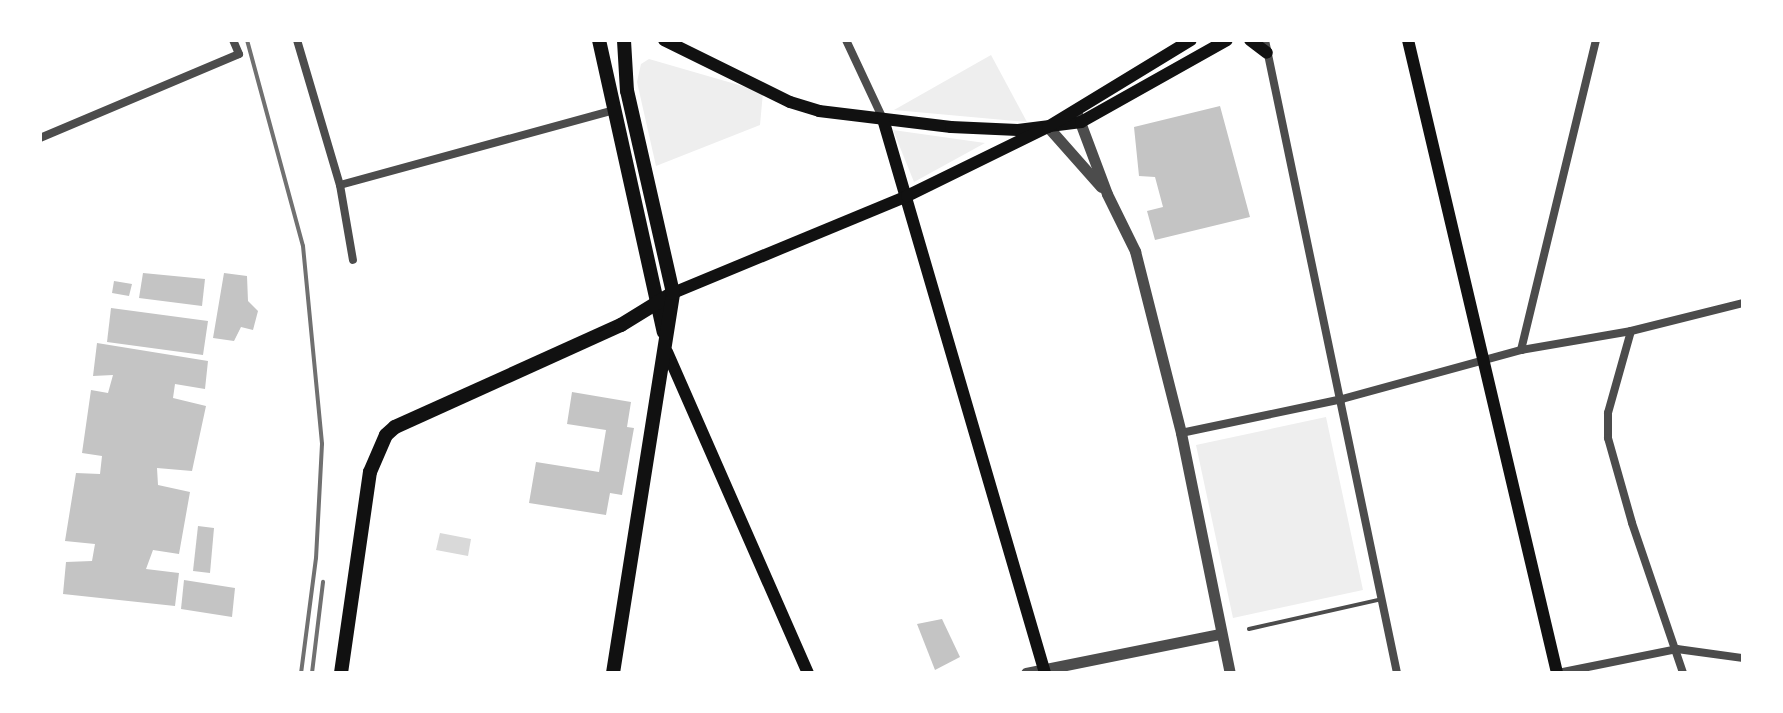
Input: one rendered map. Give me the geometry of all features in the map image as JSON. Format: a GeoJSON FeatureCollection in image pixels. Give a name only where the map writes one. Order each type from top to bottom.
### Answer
{"type":"FeatureCollection","features":[{"type":"Feature","properties":{"kind":"main road"},"geometry":{"type":"LineString","coordinates":[[599,40],[667,352],[808,673]]}},
{"type":"Feature","properties":{"kind":"main road"},"geometry":{"type":"LineString","coordinates":[[613,673],[667,352],[673,293],[627,91],[624,40]]}},
{"type":"Feature","properties":{"kind":"main road"},"geometry":{"type":"LineString","coordinates":[[664,40],[790,102],[819,111],[975,129],[1048,127],[1081,122],[1227,40]]}},
{"type":"Feature","properties":{"kind":"main road"},"geometry":{"type":"LineString","coordinates":[[341,673],[370,472],[379,443],[395,427],[621,325],[673,293],[907,196],[1048,127],[1191,40]]}},
{"type":"Feature","properties":{"kind":"main road"},"geometry":{"type":"LineString","coordinates":[[1250,40],[1266,47]]}},
{"type":"Feature","properties":{"kind":"main road"},"geometry":{"type":"LineString","coordinates":[[1408,40],[1486,360],[1557,673]]}},
{"type":"Feature","properties":{"kind":"main road"},"geometry":{"type":"LineString","coordinates":[[883,119],[1044,671]]}},
{"type":"Feature","properties":{"kind":"street"},"geometry":{"type":"LineString","coordinates":[[40,138],[239,54],[233,40]]}},
{"type":"Feature","properties":{"kind":"street"},"geometry":{"type":"LineString","coordinates":[[297,40],[340,185],[353,260]]}},
{"type":"Feature","properties":{"kind":"street"},"geometry":{"type":"LineString","coordinates":[[846,40],[883,119]]}},
{"type":"Feature","properties":{"kind":"street"},"geometry":{"type":"LineString","coordinates":[[1521,350],[1596,40]]}},
{"type":"Feature","properties":{"kind":"street"},"geometry":{"type":"LineString","coordinates":[[1266,47],[1397,673]]}},
{"type":"Feature","properties":{"kind":"street"},"geometry":{"type":"LineString","coordinates":[[340,185],[614,110]]}},
{"type":"Feature","properties":{"kind":"street"},"geometry":{"type":"LineString","coordinates":[[1075,110],[1107,194],[1135,251],[1181,433],[1230,673]]}},
{"type":"Feature","properties":{"kind":"street"},"geometry":{"type":"LineString","coordinates":[[1048,127],[1107,194]]}},
{"type":"Feature","properties":{"kind":"street"},"geometry":{"type":"LineString","coordinates":[[1181,433],[1342,399],[1521,350],[1631,331],[1743,303]]}},
{"type":"Feature","properties":{"kind":"street"},"geometry":{"type":"LineString","coordinates":[[1631,331],[1608,413],[1608,438],[1632,523],[1683,673]]}},
{"type":"Feature","properties":{"kind":"street"},"geometry":{"type":"LineString","coordinates":[[1026,673],[1220,634]]}},
{"type":"Feature","properties":{"kind":"street"},"geometry":{"type":"LineString","coordinates":[[1557,673],[1677,649],[1743,658]]}},
{"type":"Feature","properties":{"kind":"lane"},"geometry":{"type":"LineString","coordinates":[[1249,629],[1382,599]]}},
{"type":"Feature","properties":{"kind":"shaded area"},"geometry":{"type":"Polygon","coordinates":[[[991,55],[1027,122],[894,110],[991,55]]]}},
{"type":"Feature","properties":{"kind":"shaded area"},"geometry":{"type":"Polygon","coordinates":[[[649,59],[763,92],[760,125],[656,166],[637,82],[641,64],[649,59]]]}},
{"type":"Feature","properties":{"kind":"shaded area"},"geometry":{"type":"Polygon","coordinates":[[[893,130],[985,143],[914,182],[893,130]]]}},
{"type":"Feature","properties":{"kind":"shaded area"},"geometry":{"type":"Polygon","coordinates":[[[1326,417],[1363,590],[1233,618],[1196,445],[1326,417]]]}},
{"type":"Feature","properties":{"kind":"shaded area"},"geometry":{"type":"Polygon","coordinates":[[[440,533],[471,539],[468,556],[436,550],[440,533]]]}},
{"type":"Feature","properties":{"kind":"building"},"geometry":{"type":"Polygon","coordinates":[[[1220,106],[1250,217],[1155,240],[1147,211],[1163,207],[1155,177],[1139,176],[1134,127],[1220,106]]]}},
{"type":"Feature","properties":{"kind":"building"},"geometry":{"type":"Polygon","coordinates":[[[143,273],[205,279],[202,306],[139,298],[143,273]]]}},
{"type":"Feature","properties":{"kind":"building"},"geometry":{"type":"Polygon","coordinates":[[[224,273],[247,276],[248,301],[258,311],[253,330],[241,327],[234,341],[213,338],[224,273]]]}},
{"type":"Feature","properties":{"kind":"building"},"geometry":{"type":"Polygon","coordinates":[[[114,281],[132,284],[129,296],[112,293],[114,281]]]}},
{"type":"Feature","properties":{"kind":"building"},"geometry":{"type":"Polygon","coordinates":[[[111,308],[208,321],[203,355],[107,342],[111,308]]]}},
{"type":"Feature","properties":{"kind":"building"},"geometry":{"type":"Polygon","coordinates":[[[97,343],[208,361],[205,389],[175,384],[173,398],[206,406],[192,471],[157,468],[158,485],[190,492],[179,554],[153,550],[146,569],[179,573],[175,606],[63,594],[66,562],[92,561],[95,544],[65,541],[76,473],[100,474],[102,456],[82,453],[91,390],[108,393],[113,375],[93,376],[97,343]]]}},
{"type":"Feature","properties":{"kind":"building"},"geometry":{"type":"Polygon","coordinates":[[[572,392],[631,402],[627,427],[634,428],[622,495],[610,493],[606,515],[529,503],[536,462],[599,472],[606,430],[567,424],[572,392]]]}},
{"type":"Feature","properties":{"kind":"building"},"geometry":{"type":"Polygon","coordinates":[[[198,526],[214,528],[210,573],[193,571],[198,526]]]}},
{"type":"Feature","properties":{"kind":"building"},"geometry":{"type":"Polygon","coordinates":[[[184,580],[235,588],[232,617],[181,609],[184,580]]]}},
{"type":"Feature","properties":{"kind":"building"},"geometry":{"type":"Polygon","coordinates":[[[942,619],[960,657],[935,670],[917,624],[942,619]]]}},
{"type":"Feature","properties":{"kind":"railway"},"geometry":{"type":"LineString","coordinates":[[247,40],[303,246],[322,444],[316,558],[301,673]]}},
{"type":"Feature","properties":{"kind":"railway"},"geometry":{"type":"LineString","coordinates":[[312,673],[323,582]]}}]}
